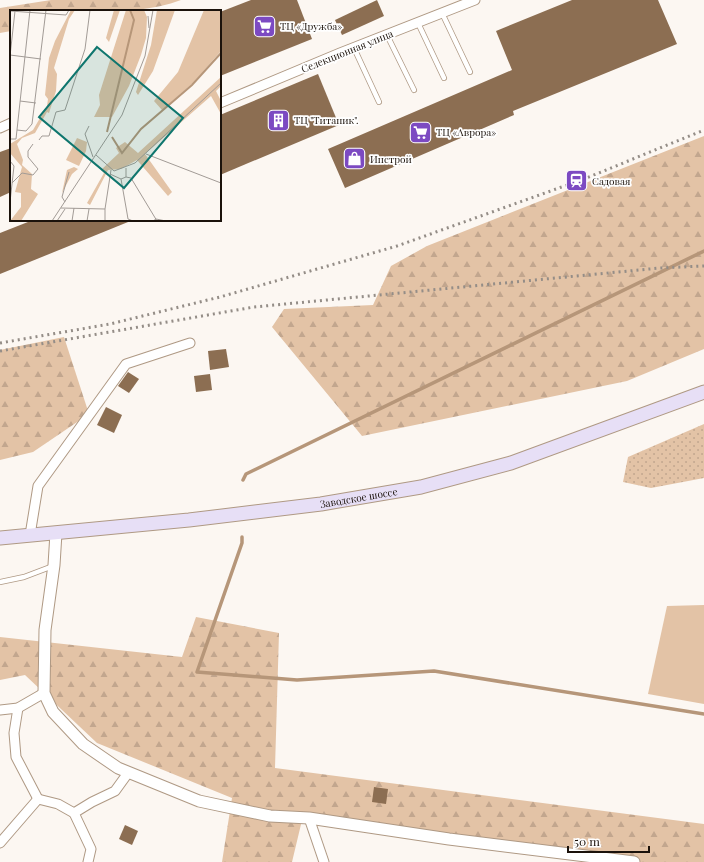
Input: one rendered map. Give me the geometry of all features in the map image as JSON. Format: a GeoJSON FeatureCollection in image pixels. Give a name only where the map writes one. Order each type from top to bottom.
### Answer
{"type":"FeatureCollection","features":[{"type":"Feature","properties":{"kind":"main road","name":"Заводское шоссе"},"geometry":{"type":"LineString","coordinates":[[0,538],[189,520],[320,504],[421,487],[511,462],[704,392]]}},
{"type":"Feature","properties":{"kind":"street","name":"Селекционная улица"},"geometry":{"type":"LineString","coordinates":[[221,103],[475,0]]}},
{"type":"Feature","properties":{"kind":"street"},"geometry":{"type":"LineString","coordinates":[[0,128],[10,124]]}},
{"type":"Feature","properties":{"kind":"street"},"geometry":{"type":"LineString","coordinates":[[30,535],[38,486],[126,364],[190,343]]}},
{"type":"Feature","properties":{"kind":"street"},"geometry":{"type":"LineString","coordinates":[[56,532],[54,565],[45,630],[44,693],[53,712],[84,744],[118,768],[199,801],[270,816],[309,818],[449,839],[634,862]]}},
{"type":"Feature","properties":{"kind":"street"},"geometry":{"type":"LineString","coordinates":[[0,710],[18,708],[44,693]]}},
{"type":"Feature","properties":{"kind":"street"},"geometry":{"type":"LineString","coordinates":[[18,708],[14,733],[16,757],[38,799],[58,804],[74,814],[91,849],[88,862]]}},
{"type":"Feature","properties":{"kind":"street"},"geometry":{"type":"LineString","coordinates":[[74,814],[92,802],[114,791],[128,773]]}},
{"type":"Feature","properties":{"kind":"street"},"geometry":{"type":"LineString","coordinates":[[0,843],[38,799]]}},
{"type":"Feature","properties":{"kind":"street"},"geometry":{"type":"LineString","coordinates":[[309,818],[324,862]]}},
{"type":"Feature","properties":{"kind":"lane"},"geometry":{"type":"LineString","coordinates":[[442,13],[470,72]]}},
{"type":"Feature","properties":{"kind":"lane"},"geometry":{"type":"LineString","coordinates":[[418,22],[444,78]]}},
{"type":"Feature","properties":{"kind":"lane"},"geometry":{"type":"LineString","coordinates":[[387,35],[414,90]]}},
{"type":"Feature","properties":{"kind":"lane"},"geometry":{"type":"LineString","coordinates":[[354,48],[379,102]]}},
{"type":"Feature","properties":{"kind":"lane"},"geometry":{"type":"LineString","coordinates":[[0,582],[24,577],[54,565]]}},
{"type":"Feature","properties":{"kind":"green space"},"geometry":{"type":"Polygon","coordinates":[[[51,0],[181,0],[162,6],[131,10],[10,10],[10,31],[0,33],[0,8],[51,0]]]}},
{"type":"Feature","properties":{"kind":"green space"},"geometry":{"type":"Polygon","coordinates":[[[704,136],[704,349],[627,381],[362,436],[272,327],[284,309],[373,305],[391,266],[427,246],[704,136]]]}},
{"type":"Feature","properties":{"kind":"green space"},"geometry":{"type":"Polygon","coordinates":[[[64,337],[89,414],[33,452],[0,460],[0,350],[64,337]]]}},
{"type":"Feature","properties":{"kind":"green space"},"geometry":{"type":"Polygon","coordinates":[[[704,424],[704,478],[651,488],[623,482],[628,457],[704,424]]]}},
{"type":"Feature","properties":{"kind":"green space"},"geometry":{"type":"Polygon","coordinates":[[[704,605],[704,704],[648,694],[667,606],[704,605]]]}},
{"type":"Feature","properties":{"kind":"green space"},"geometry":{"type":"Polygon","coordinates":[[[196,617],[279,633],[275,768],[704,824],[704,862],[608,862],[303,816],[292,862],[222,862],[232,798],[97,743],[25,675],[0,680],[0,637],[182,657],[196,617]]]}},
{"type":"Feature","properties":{"kind":"building","name":"ТЦ «Дружба»"},"geometry":{"type":"Polygon","coordinates":[[[251,0],[297,0],[312,39],[221,76],[221,12],[251,0]]]}},
{"type":"Feature","properties":{"kind":"building"},"geometry":{"type":"Polygon","coordinates":[[[377,0],[384,16],[342,35],[335,20],[377,0]]]}},
{"type":"Feature","properties":{"kind":"building"},"geometry":{"type":"Polygon","coordinates":[[[572,0],[658,0],[677,44],[513,111],[514,115],[345,188],[328,149],[512,70],[496,31],[572,0]]]}},
{"type":"Feature","properties":{"kind":"building","name":"ТЦ \"Титаник\"."},"geometry":{"type":"Polygon","coordinates":[[[318,74],[339,125],[221,175],[221,115],[318,74]]]}},
{"type":"Feature","properties":{"kind":"building"},"geometry":{"type":"Polygon","coordinates":[[[10,148],[10,192],[0,197],[0,152],[10,148]]]}},
{"type":"Feature","properties":{"kind":"building"},"geometry":{"type":"Polygon","coordinates":[[[30,221],[131,221],[0,274],[0,233],[30,221]]]}},
{"type":"Feature","properties":{"kind":"building"},"geometry":{"type":"Polygon","coordinates":[[[226,349],[229,367],[210,370],[208,351],[226,349]]]}},
{"type":"Feature","properties":{"kind":"building"},"geometry":{"type":"Polygon","coordinates":[[[128,372],[139,379],[129,393],[118,386],[128,372]]]}},
{"type":"Feature","properties":{"kind":"building"},"geometry":{"type":"Polygon","coordinates":[[[210,374],[212,390],[196,392],[194,376],[210,374]]]}},
{"type":"Feature","properties":{"kind":"building"},"geometry":{"type":"Polygon","coordinates":[[[106,407],[122,415],[114,433],[97,425],[106,407]]]}},
{"type":"Feature","properties":{"kind":"building"},"geometry":{"type":"Polygon","coordinates":[[[374,787],[388,789],[386,804],[372,802],[374,787]]]}},
{"type":"Feature","properties":{"kind":"building"},"geometry":{"type":"Polygon","coordinates":[[[125,825],[138,831],[132,845],[119,839],[125,825]]]}},
{"type":"Feature","properties":{"kind":"waterway"},"geometry":{"type":"LineString","coordinates":[[243,480],[246,474],[704,251]]}},
{"type":"Feature","properties":{"kind":"waterway"},"geometry":{"type":"LineString","coordinates":[[242,537],[242,543],[197,672],[297,680],[434,671],[704,714]]}},
{"type":"Feature","properties":{"kind":"railway"},"geometry":{"type":"LineString","coordinates":[[0,343],[110,324],[220,297],[397,246],[584,179],[704,130]]}},
{"type":"Feature","properties":{"kind":"railway"},"geometry":{"type":"LineString","coordinates":[[0,351],[254,307],[660,268],[704,266]]}},
{"type":"Feature","properties":{"kind":"place","name":"ТЦ «Дружба»"},"geometry":{"type":"Point","coordinates":[264,26]}},
{"type":"Feature","properties":{"kind":"place","name":"ТЦ \"Титаник\"."},"geometry":{"type":"Point","coordinates":[279,120]}},
{"type":"Feature","properties":{"kind":"place","name":"ТЦ «Аврора»"},"geometry":{"type":"Point","coordinates":[421,132]}},
{"type":"Feature","properties":{"kind":"place","name":"Инстрой"},"geometry":{"type":"Point","coordinates":[354,159]}},
{"type":"Feature","properties":{"kind":"place","name":"Садовая"},"geometry":{"type":"Point","coordinates":[576,181]}}]}
